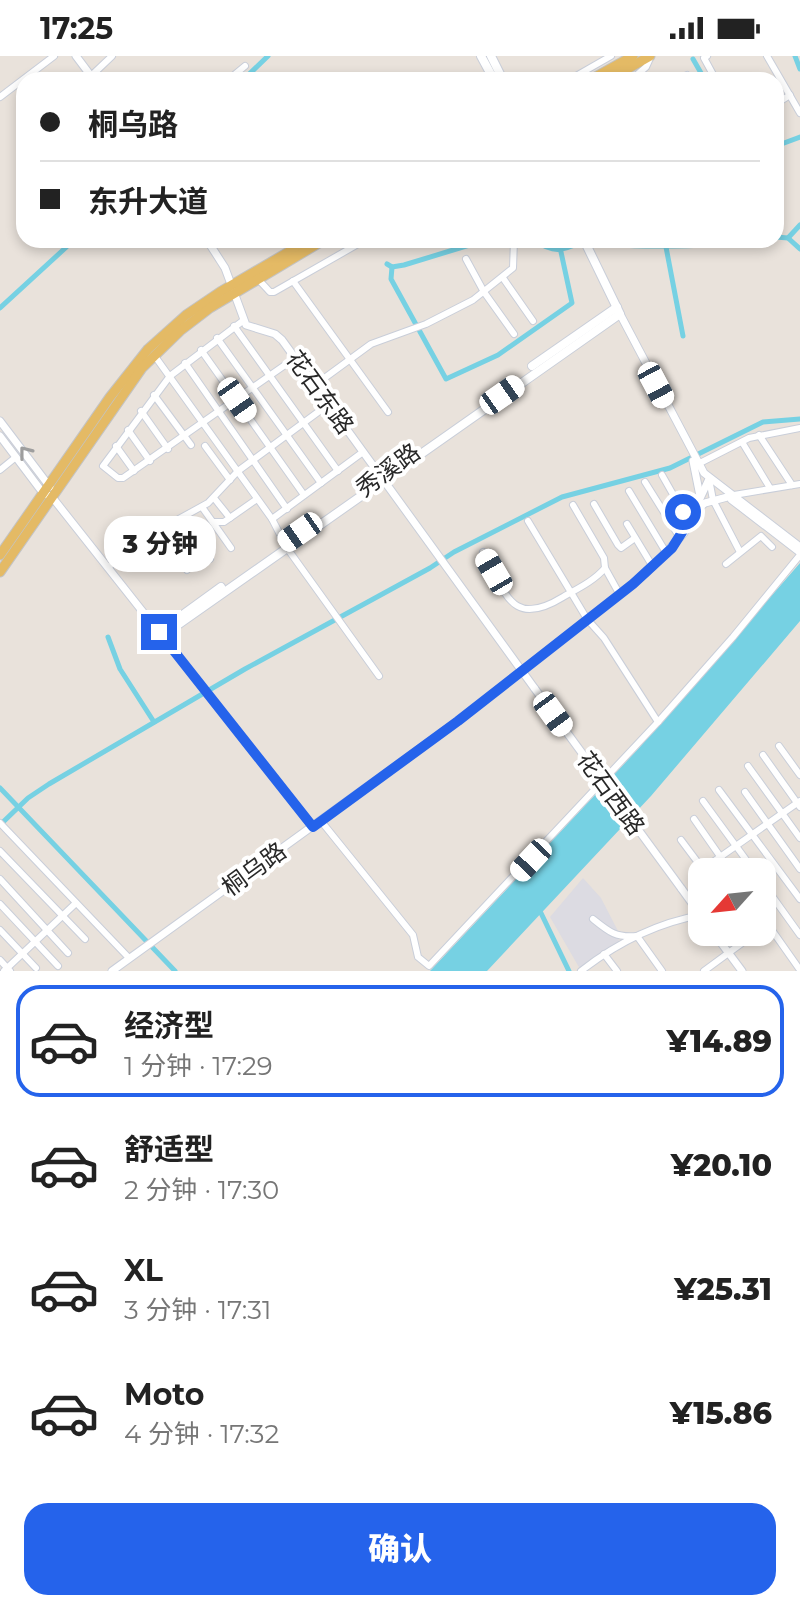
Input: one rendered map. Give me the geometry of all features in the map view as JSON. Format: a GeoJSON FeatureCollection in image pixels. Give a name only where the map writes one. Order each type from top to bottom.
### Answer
{"type":"FeatureCollection","features":[{"type":"Feature","properties":{"kind":"main road"},"geometry":{"type":"LineString","coordinates":[[604,72],[633,56]]}},
{"type":"Feature","properties":{"kind":"main road"},"geometry":{"type":"LineString","coordinates":[[622,72],[650,56]]}},
{"type":"Feature","properties":{"kind":"main road"},"geometry":{"type":"LineString","coordinates":[[0,572],[48,491],[142,355],[186,315],[232,290],[297,248]]}},
{"type":"Feature","properties":{"kind":"main road"},"geometry":{"type":"LineString","coordinates":[[0,555],[154,355],[232,290],[258,279],[310,248]]}},
{"type":"Feature","properties":{"kind":"main road"},"geometry":{"type":"LineString","coordinates":[[588,248],[618,310]]}},
{"type":"Feature","properties":{"kind":"main road","name":"秀溪路"},"geometry":{"type":"LineString","coordinates":[[160,634],[618,310]]}},
{"type":"Feature","properties":{"kind":"street"},"geometry":{"type":"LineString","coordinates":[[33,72],[54,56]]}},
{"type":"Feature","properties":{"kind":"street"},"geometry":{"type":"LineString","coordinates":[[97,72],[112,56]]}},
{"type":"Feature","properties":{"kind":"street"},"geometry":{"type":"LineString","coordinates":[[583,72],[611,56]]}},
{"type":"Feature","properties":{"kind":"street"},"geometry":{"type":"LineString","coordinates":[[238,72],[245,66]]}},
{"type":"Feature","properties":{"kind":"street"},"geometry":{"type":"LineString","coordinates":[[0,97],[16,85]]}},
{"type":"Feature","properties":{"kind":"street"},"geometry":{"type":"LineString","coordinates":[[784,85],[800,113]]}},
{"type":"Feature","properties":{"kind":"street"},"geometry":{"type":"LineString","coordinates":[[784,99],[790,95]]}},
{"type":"Feature","properties":{"kind":"street"},"geometry":{"type":"LineString","coordinates":[[212,248],[225,268],[244,320],[170,376],[103,466],[118,478],[134,471],[295,358]]}},
{"type":"Feature","properties":{"kind":"street"},"geometry":{"type":"LineString","coordinates":[[258,279],[270,292],[351,248]]}},
{"type":"Feature","properties":{"kind":"street"},"geometry":{"type":"LineString","coordinates":[[315,385],[371,344],[426,324],[484,292],[515,264],[514,248]]}},
{"type":"Feature","properties":{"kind":"street"},"geometry":{"type":"LineString","coordinates":[[466,259],[484,292],[514,334]]}},
{"type":"Feature","properties":{"kind":"street"},"geometry":{"type":"LineString","coordinates":[[503,278],[533,321]]}},
{"type":"Feature","properties":{"kind":"street"},"geometry":{"type":"LineString","coordinates":[[293,281],[388,412]]}},
{"type":"Feature","properties":{"kind":"street"},"geometry":{"type":"LineString","coordinates":[[618,310],[691,451],[709,479],[800,547]]}},
{"type":"Feature","properties":{"kind":"street","name":"花石东路"},"geometry":{"type":"LineString","coordinates":[[244,320],[250,328],[275,334],[382,478]]}},
{"type":"Feature","properties":{"kind":"street"},"geometry":{"type":"LineString","coordinates":[[234,326],[338,471]]}},
{"type":"Feature","properties":{"kind":"street"},"geometry":{"type":"LineString","coordinates":[[217,338],[321,483]]}},
{"type":"Feature","properties":{"kind":"street"},"geometry":{"type":"LineString","coordinates":[[201,350],[304,495]]}},
{"type":"Feature","properties":{"kind":"street"},"geometry":{"type":"LineString","coordinates":[[154,355],[272,519],[285,546],[379,676]]}},
{"type":"Feature","properties":{"kind":"street"},"geometry":{"type":"LineString","coordinates":[[185,363],[287,509]]}},
{"type":"Feature","properties":{"kind":"street"},"geometry":{"type":"LineString","coordinates":[[154,395],[191,445]]}},
{"type":"Feature","properties":{"kind":"street"},"geometry":{"type":"LineString","coordinates":[[108,567],[160,530],[202,507],[238,471],[329,404]]}},
{"type":"Feature","properties":{"kind":"street"},"geometry":{"type":"LineString","coordinates":[[141,411],[168,449]]}},
{"type":"Feature","properties":{"kind":"street"},"geometry":{"type":"LineString","coordinates":[[0,421],[48,491],[313,827]]}},
{"type":"Feature","properties":{"kind":"street"},"geometry":{"type":"LineString","coordinates":[[697,462],[759,435],[800,428]]}},
{"type":"Feature","properties":{"kind":"street"},"geometry":{"type":"LineString","coordinates":[[128,430],[150,461]]}},
{"type":"Feature","properties":{"kind":"street"},"geometry":{"type":"LineString","coordinates":[[759,435],[792,485]]}},
{"type":"Feature","properties":{"kind":"street"},"geometry":{"type":"LineString","coordinates":[[0,436],[48,491]]}},
{"type":"Feature","properties":{"kind":"street"},"geometry":{"type":"LineString","coordinates":[[742,442],[770,488]]}},
{"type":"Feature","properties":{"kind":"street"},"geometry":{"type":"LineString","coordinates":[[116,446],[134,471]]}},
{"type":"Feature","properties":{"kind":"street"},"geometry":{"type":"LineString","coordinates":[[205,446],[230,480]]}},
{"type":"Feature","properties":{"kind":"street"},"geometry":{"type":"LineString","coordinates":[[691,451],[700,497]]}},
{"type":"Feature","properties":{"kind":"street"},"geometry":{"type":"LineString","coordinates":[[272,519],[363,452]]}},
{"type":"Feature","properties":{"kind":"street"},"geometry":{"type":"LineString","coordinates":[[0,470],[16,457]]}},
{"type":"Feature","properties":{"kind":"street"},"geometry":{"type":"LineString","coordinates":[[662,475],[683,512],[693,515],[713,500],[800,484]]}},
{"type":"Feature","properties":{"kind":"street","name":"花石西路"},"geometry":{"type":"LineString","coordinates":[[382,478],[688,898]]}},
{"type":"Feature","properties":{"kind":"street"},"geometry":{"type":"LineString","coordinates":[[709,479],[713,500],[740,552]]}},
{"type":"Feature","properties":{"kind":"street","name":"桐乌路"},"geometry":{"type":"LineString","coordinates":[[112,971],[458,721],[620,595],[667,554],[680,538],[709,479]]}},
{"type":"Feature","properties":{"kind":"street"},"geometry":{"type":"LineString","coordinates":[[645,482],[680,538]]}},
{"type":"Feature","properties":{"kind":"street"},"geometry":{"type":"LineString","coordinates":[[629,491],[667,554]]}},
{"type":"Feature","properties":{"kind":"street"},"geometry":{"type":"LineString","coordinates":[[321,821],[413,935],[418,957],[429,966],[658,722],[741,629],[800,554],[738,507],[731,496]]}},
{"type":"Feature","properties":{"kind":"street"},"geometry":{"type":"LineString","coordinates":[[214,498],[227,520]]}},
{"type":"Feature","properties":{"kind":"street"},"geometry":{"type":"LineString","coordinates":[[213,522],[227,520],[257,499]]}},
{"type":"Feature","properties":{"kind":"street"},"geometry":{"type":"LineString","coordinates":[[594,504],[618,545],[624,546],[635,538]]}},
{"type":"Feature","properties":{"kind":"street"},"geometry":{"type":"LineString","coordinates":[[573,505],[604,558],[605,568],[620,595]]}},
{"type":"Feature","properties":{"kind":"street"},"geometry":{"type":"LineString","coordinates":[[202,507],[231,548]]}},
{"type":"Feature","properties":{"kind":"street"},"geometry":{"type":"LineString","coordinates":[[182,519],[210,559]]}},
{"type":"Feature","properties":{"kind":"street"},"geometry":{"type":"LineString","coordinates":[[221,534],[227,520]]}},
{"type":"Feature","properties":{"kind":"street"},"geometry":{"type":"LineString","coordinates":[[528,521],[587,619],[604,638],[658,722]]}},
{"type":"Feature","properties":{"kind":"street"},"geometry":{"type":"LineString","coordinates":[[627,524],[653,567]]}},
{"type":"Feature","properties":{"kind":"street"},"geometry":{"type":"LineString","coordinates":[[160,530],[187,570]]}},
{"type":"Feature","properties":{"kind":"street"},"geometry":{"type":"LineString","coordinates":[[726,564],[761,536],[772,547]]}},
{"type":"Feature","properties":{"kind":"street"},"geometry":{"type":"LineString","coordinates":[[483,552],[518,608],[543,610],[595,578],[605,568]]}},
{"type":"Feature","properties":{"kind":"street"},"geometry":{"type":"LineString","coordinates":[[779,746],[800,775]]}},
{"type":"Feature","properties":{"kind":"street"},"geometry":{"type":"LineString","coordinates":[[694,819],[720,857],[799,804],[763,755]]}},
{"type":"Feature","properties":{"kind":"street"},"geometry":{"type":"LineString","coordinates":[[748,766],[800,838]]}},
{"type":"Feature","properties":{"kind":"street"},"geometry":{"type":"LineString","coordinates":[[719,790],[800,899]]}},
{"type":"Feature","properties":{"kind":"street"},"geometry":{"type":"LineString","coordinates":[[745,792],[800,869]]}},
{"type":"Feature","properties":{"kind":"street"},"geometry":{"type":"LineString","coordinates":[[703,801],[745,858]]}},
{"type":"Feature","properties":{"kind":"street"},"geometry":{"type":"LineString","coordinates":[[0,823],[129,958]]}},
{"type":"Feature","properties":{"kind":"street"},"geometry":{"type":"LineString","coordinates":[[14,838],[0,852],[85,939]]}},
{"type":"Feature","properties":{"kind":"street"},"geometry":{"type":"LineString","coordinates":[[681,840],[694,858]]}},
{"type":"Feature","properties":{"kind":"street"},"geometry":{"type":"LineString","coordinates":[[0,879],[68,953]]}},
{"type":"Feature","properties":{"kind":"street"},"geometry":{"type":"LineString","coordinates":[[776,902],[800,935]]}},
{"type":"Feature","properties":{"kind":"street"},"geometry":{"type":"LineString","coordinates":[[0,960],[7,970],[76,903]]}},
{"type":"Feature","properties":{"kind":"street"},"geometry":{"type":"LineString","coordinates":[[0,904],[58,966]]}},
{"type":"Feature","properties":{"kind":"street"},"geometry":{"type":"LineString","coordinates":[[581,971],[637,936],[669,922],[688,918]]}},
{"type":"Feature","properties":{"kind":"street"},"geometry":{"type":"LineString","coordinates":[[593,919],[611,934],[637,936]]}},
{"type":"Feature","properties":{"kind":"street"},"geometry":{"type":"LineString","coordinates":[[0,930],[36,968]]}},
{"type":"Feature","properties":{"kind":"street"},"geometry":{"type":"LineString","coordinates":[[637,936],[662,971]]}},
{"type":"Feature","properties":{"kind":"street"},"geometry":{"type":"LineString","coordinates":[[776,940],[800,970]]}},
{"type":"Feature","properties":{"kind":"street"},"geometry":{"type":"LineString","coordinates":[[724,946],[742,971]]}},
{"type":"Feature","properties":{"kind":"street"},"geometry":{"type":"LineString","coordinates":[[704,971],[737,946]]}},
{"type":"Feature","properties":{"kind":"street"},"geometry":{"type":"LineString","coordinates":[[604,954],[617,971]]}},
{"type":"Feature","properties":{"kind":"shaded area"},"geometry":{"type":"Polygon","coordinates":[[[583,878],[601,898],[618,931],[619,943],[580,969],[550,917],[583,878]]]}},
{"type":"Feature","properties":{"kind":"water"},"geometry":{"type":"Polygon","coordinates":[[[800,563],[800,621],[651,796],[487,971],[430,971],[639,748],[800,563]]]}},
{"type":"Feature","properties":{"kind":"waterway"},"geometry":{"type":"LineString","coordinates":[[251,72],[268,56]]}},
{"type":"Feature","properties":{"kind":"waterway"},"geometry":{"type":"LineString","coordinates":[[795,56],[800,69]]}},
{"type":"Feature","properties":{"kind":"waterway"},"geometry":{"type":"LineString","coordinates":[[693,59],[700,72]]}},
{"type":"Feature","properties":{"kind":"waterway"},"geometry":{"type":"LineString","coordinates":[[784,143],[800,137]]}},
{"type":"Feature","properties":{"kind":"waterway"},"geometry":{"type":"LineString","coordinates":[[788,238],[800,225]]}},
{"type":"Feature","properties":{"kind":"waterway"},"geometry":{"type":"LineString","coordinates":[[784,238],[800,249]]}},
{"type":"Feature","properties":{"kind":"waterway"},"geometry":{"type":"LineString","coordinates":[[0,308],[65,248]]}},
{"type":"Feature","properties":{"kind":"waterway"},"geometry":{"type":"LineString","coordinates":[[387,264],[392,267],[404,265],[460,248]]}},
{"type":"Feature","properties":{"kind":"waterway"},"geometry":{"type":"LineString","coordinates":[[551,248],[566,248]]}},
{"type":"Feature","properties":{"kind":"waterway"},"geometry":{"type":"LineString","coordinates":[[666,248],[683,336]]}},
{"type":"Feature","properties":{"kind":"waterway"},"geometry":{"type":"LineString","coordinates":[[392,267],[391,279],[446,379],[498,355],[572,303],[561,252]]}},
{"type":"Feature","properties":{"kind":"waterway"},"geometry":{"type":"LineString","coordinates":[[0,825],[28,798],[49,784],[245,669],[454,552],[562,497],[670,468],[763,422],[800,419]]}},
{"type":"Feature","properties":{"kind":"waterway"},"geometry":{"type":"LineString","coordinates":[[108,637],[120,669],[154,722]]}},
{"type":"Feature","properties":{"kind":"waterway"},"geometry":{"type":"LineString","coordinates":[[0,788],[175,971]]}},
{"type":"Feature","properties":{"kind":"waterway"},"geometry":{"type":"LineString","coordinates":[[540,911],[569,971]]}},
{"type":"Feature","properties":{"kind":"route"},"geometry":{"type":"LineString","coordinates":[[159,632],[313,827],[458,721],[562,636],[646,573],[684,533],[691,518],[683,512]]}}]}
